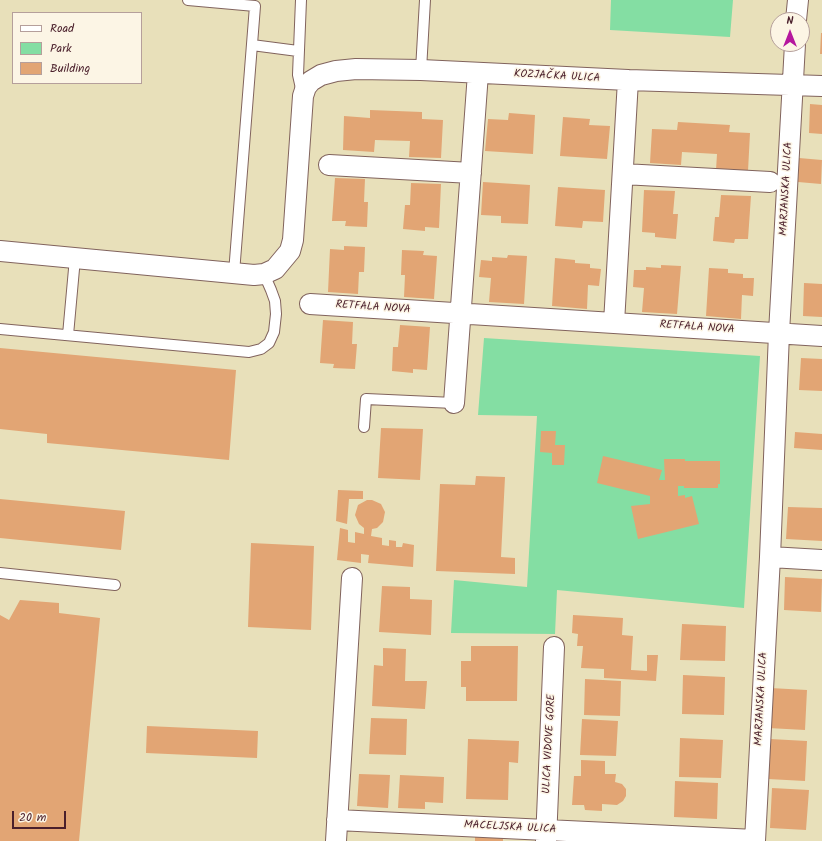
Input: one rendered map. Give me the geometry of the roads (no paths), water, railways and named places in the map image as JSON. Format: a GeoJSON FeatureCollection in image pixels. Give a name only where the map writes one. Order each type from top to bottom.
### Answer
{"type":"FeatureCollection","features":[{"type":"Feature","properties":{"kind":"street"},"geometry":{"type":"LineString","coordinates":[[797,12],[798,0]]}},
{"type":"Feature","properties":{"kind":"street","name":"MARJANSKA ULICA"},"geometry":{"type":"LineString","coordinates":[[755,840],[770,557],[779,333],[794,52]]}},
{"type":"Feature","properties":{"kind":"street","name":"KOZJAČKA ULICA"},"geometry":{"type":"LineString","coordinates":[[303,96],[306,87],[311,81],[321,75],[336,71],[356,69],[420,70],[628,80],[822,86]]}},
{"type":"Feature","properties":{"kind":"street"},"geometry":{"type":"LineString","coordinates":[[454,403],[478,73]]}},
{"type":"Feature","properties":{"kind":"street"},"geometry":{"type":"LineString","coordinates":[[614,323],[628,80]]}},
{"type":"Feature","properties":{"kind":"street"},"geometry":{"type":"LineString","coordinates":[[0,251],[254,275],[264,274],[275,269],[290,251],[293,240],[303,96]]}},
{"type":"Feature","properties":{"kind":"street"},"geometry":{"type":"LineString","coordinates":[[329,165],[471,173]]}},
{"type":"Feature","properties":{"kind":"street"},"geometry":{"type":"LineString","coordinates":[[622,174],[770,182]]}},
{"type":"Feature","properties":{"kind":"street","name":"RETFALA NOVA"},"geometry":{"type":"LineString","coordinates":[[310,304],[779,333]]}},
{"type":"Feature","properties":{"kind":"street"},"geometry":{"type":"LineString","coordinates":[[779,333],[822,336]]}},
{"type":"Feature","properties":{"kind":"street"},"geometry":{"type":"LineString","coordinates":[[770,557],[822,560]]}},
{"type":"Feature","properties":{"kind":"street"},"geometry":{"type":"LineString","coordinates":[[336,841],[352,578]]}},
{"type":"Feature","properties":{"kind":"street","name":"ULICA VIDOVE GORE"},"geometry":{"type":"LineString","coordinates":[[546,835],[554,647]]}},
{"type":"Feature","properties":{"kind":"street","name":"MACELJSKA ULICA"},"geometry":{"type":"LineString","coordinates":[[337,820],[546,835],[755,840]]}},
{"type":"Feature","properties":{"kind":"lane"},"geometry":{"type":"LineString","coordinates":[[188,0],[255,6],[234,273]]}},
{"type":"Feature","properties":{"kind":"lane"},"geometry":{"type":"LineString","coordinates":[[302,0],[298,51],[298,75],[303,96]]}},
{"type":"Feature","properties":{"kind":"lane"},"geometry":{"type":"LineString","coordinates":[[420,70],[425,0]]}},
{"type":"Feature","properties":{"kind":"lane"},"geometry":{"type":"LineString","coordinates":[[252,45],[298,51]]}},
{"type":"Feature","properties":{"kind":"lane"},"geometry":{"type":"LineString","coordinates":[[68,335],[75,258]]}},
{"type":"Feature","properties":{"kind":"lane"},"geometry":{"type":"LineString","coordinates":[[0,329],[249,352],[261,349],[269,343],[274,332],[276,314],[275,301],[264,274]]}},
{"type":"Feature","properties":{"kind":"lane"},"geometry":{"type":"LineString","coordinates":[[364,427],[366,399],[454,403]]}},
{"type":"Feature","properties":{"kind":"lane"},"geometry":{"type":"LineString","coordinates":[[0,573],[115,585]]}}]}
